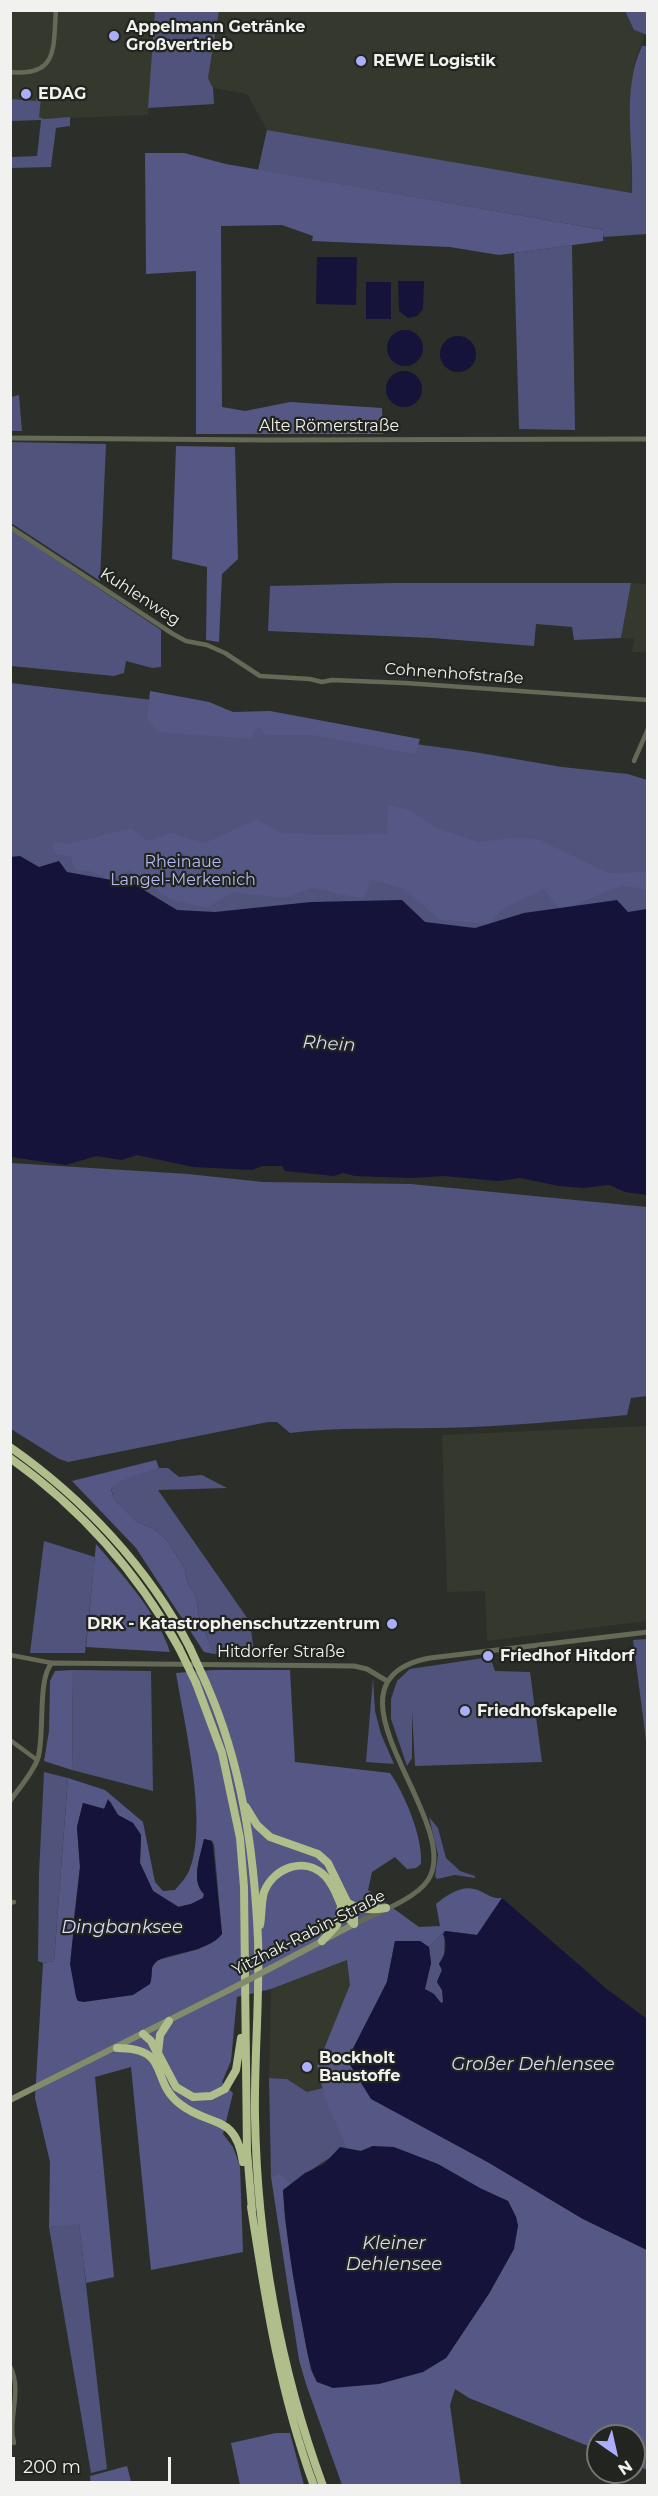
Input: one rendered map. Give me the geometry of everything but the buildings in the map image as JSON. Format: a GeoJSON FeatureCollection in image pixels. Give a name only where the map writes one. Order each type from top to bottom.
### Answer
{"type":"FeatureCollection","features":[{"type":"Feature","properties":{"kind":"highway"},"geometry":{"type":"LineString","coordinates":[[10,1447],[71,1495],[119,1545],[165,1605],[190,1647],[231,1751],[244,1804],[258,1940]]}},
{"type":"Feature","properties":{"kind":"highway"},"geometry":{"type":"LineString","coordinates":[[10,1458],[35,1476],[96,1533],[157,1610],[196,1683],[222,1753],[239,1829],[244,1887],[247,2151],[252,2210],[274,2349],[297,2437],[314,2486]]}},
{"type":"Feature","properties":{"kind":"highway"},"geometry":{"type":"LineString","coordinates":[[244,1804],[257,1825],[270,1837],[318,1854],[328,1863],[344,1905],[337,1925],[322,1941]]}},
{"type":"Feature","properties":{"kind":"highway"},"geometry":{"type":"LineString","coordinates":[[323,2486],[286,2360],[274,2304],[263,2229],[255,2116],[258,1940],[264,1893],[273,1878],[291,1866],[309,1866],[326,1877],[354,1924]]}},
{"type":"Feature","properties":{"kind":"highway"},"geometry":{"type":"LineString","coordinates":[[344,1905],[366,1909],[386,1908]]}},
{"type":"Feature","properties":{"kind":"highway"},"geometry":{"type":"LineString","coordinates":[[169,2021],[160,2035],[155,2054],[171,2096],[178,2103],[216,2120],[235,2136],[240,2144],[252,2210]]}},
{"type":"Feature","properties":{"kind":"highway"},"geometry":{"type":"LineString","coordinates":[[143,2034],[145,2044],[155,2054],[176,2087],[192,2097],[211,2096],[225,2089],[231,2081],[236,2070],[246,2024]]}},
{"type":"Feature","properties":{"kind":"highway"},"geometry":{"type":"LineString","coordinates":[[117,2048],[135,2049],[155,2054]]}},
{"type":"Feature","properties":{"kind":"main road","name":"Yitzhak-Rabin-Straße"},"geometry":{"type":"LineString","coordinates":[[10,2100],[117,2048],[354,1924]]}},
{"type":"Feature","properties":{"kind":"street"},"geometry":{"type":"LineString","coordinates":[[10,72],[35,72],[42,69],[49,60],[56,10]]}},
{"type":"Feature","properties":{"kind":"street","name":"Alte Römerstraße"},"geometry":{"type":"LineString","coordinates":[[10,438],[648,439]]}},
{"type":"Feature","properties":{"kind":"street","name":"Kuhlenweg"},"geometry":{"type":"LineString","coordinates":[[10,527],[173,634],[186,641],[207,645],[225,653],[260,676]]}},
{"type":"Feature","properties":{"kind":"street","name":"Cohnenhofstraße"},"geometry":{"type":"LineString","coordinates":[[260,676],[310,679],[322,682],[332,680],[404,682],[648,700]]}},
{"type":"Feature","properties":{"kind":"street"},"geometry":{"type":"LineString","coordinates":[[634,761],[648,729]]}},
{"type":"Feature","properties":{"kind":"street"},"geometry":{"type":"LineString","coordinates":[[387,1681],[416,1661],[596,1636],[648,1632]]}},
{"type":"Feature","properties":{"kind":"street","name":"Hitdorfer Straße"},"geometry":{"type":"LineString","coordinates":[[10,1655],[52,1663],[354,1666],[367,1669],[387,1681]]}},
{"type":"Feature","properties":{"kind":"street"},"geometry":{"type":"LineString","coordinates":[[10,1801],[37,1760],[41,1744],[45,1674],[52,1663]]}},
{"type":"Feature","properties":{"kind":"street","name":"Yitzhak-Rabin-Straße"},"geometry":{"type":"LineString","coordinates":[[354,1924],[409,1897],[425,1885],[434,1869],[435,1858],[430,1834],[382,1710],[383,1692],[387,1681]]}},
{"type":"Feature","properties":{"kind":"street"},"geometry":{"type":"LineString","coordinates":[[10,1740],[37,1760]]}},
{"type":"Feature","properties":{"kind":"street"},"geometry":{"type":"LineString","coordinates":[[10,2366],[16,2392],[12,2436],[14,2443]]}},
{"type":"Feature","properties":{"kind":"shaded area"},"geometry":{"type":"Polygon","coordinates":[[[10,11],[155,11],[148,115],[44,119],[11,117],[10,11]]]}},
{"type":"Feature","properties":{"kind":"shaded area"},"geometry":{"type":"Polygon","coordinates":[[[219,11],[625,11],[634,30],[645,35],[635,61],[630,105],[632,193],[267,130],[247,94],[213,88],[208,78],[219,11]]]}},
{"type":"Feature","properties":{"kind":"shaded area"},"geometry":{"type":"Polygon","coordinates":[[[631,583],[647,584],[647,652],[632,652],[634,639],[621,638],[631,583]]]}},
{"type":"Feature","properties":{"kind":"shaded area"},"geometry":{"type":"Polygon","coordinates":[[[647,1426],[647,1621],[487,1641],[485,1591],[447,1592],[442,1435],[647,1426]]]}},
{"type":"Feature","properties":{"kind":"shaded area"},"geometry":{"type":"Polygon","coordinates":[[[347,1960],[351,1985],[317,2066],[323,2088],[307,2092],[287,2079],[269,2078],[271,1989],[347,1960]]]}},
{"type":"Feature","properties":{"kind":"green space"},"geometry":{"type":"Polygon","coordinates":[[[155,10],[219,11],[208,78],[213,88],[214,104],[148,108],[155,10]]]}},
{"type":"Feature","properties":{"kind":"green space"},"geometry":{"type":"Polygon","coordinates":[[[625,11],[647,11],[647,35],[634,30],[625,11]]]}},
{"type":"Feature","properties":{"kind":"green space"},"geometry":{"type":"Polygon","coordinates":[[[642,46],[647,46],[647,234],[604,237],[604,230],[258,170],[267,130],[632,193],[630,99],[636,63],[642,46]]]}},
{"type":"Feature","properties":{"kind":"green space"},"geometry":{"type":"Polygon","coordinates":[[[37,97],[41,98],[39,117],[44,119],[70,117],[70,126],[56,128],[51,167],[11,168],[11,157],[37,156],[41,120],[11,121],[11,99],[36,101],[37,97]]]}},
{"type":"Feature","properties":{"kind":"green space"},"geometry":{"type":"Polygon","coordinates":[[[145,153],[184,153],[226,164],[604,230],[603,241],[499,255],[450,247],[312,241],[313,236],[282,225],[221,226],[222,407],[245,411],[290,402],[382,408],[383,434],[196,434],[196,271],[146,274],[145,153]]]}},
{"type":"Feature","properties":{"kind":"green space"},"geometry":{"type":"Polygon","coordinates":[[[572,245],[575,430],[519,429],[514,253],[572,245]]]}},
{"type":"Feature","properties":{"kind":"green space"},"geometry":{"type":"Polygon","coordinates":[[[19,395],[22,431],[11,431],[11,397],[19,395]]]}},
{"type":"Feature","properties":{"kind":"green space"},"geometry":{"type":"Polygon","coordinates":[[[10,442],[106,444],[100,581],[11,523],[10,442]]]}},
{"type":"Feature","properties":{"kind":"green space"},"geometry":{"type":"Polygon","coordinates":[[[176,446],[235,447],[238,559],[222,574],[219,642],[206,640],[207,567],[172,559],[176,446]]]}},
{"type":"Feature","properties":{"kind":"green space"},"geometry":{"type":"Polygon","coordinates":[[[10,529],[161,630],[161,667],[152,668],[126,661],[124,673],[114,676],[11,666],[10,529]]]}},
{"type":"Feature","properties":{"kind":"green space"},"geometry":{"type":"Polygon","coordinates":[[[394,583],[631,583],[621,638],[574,640],[572,627],[536,624],[534,646],[432,638],[268,631],[270,586],[394,583]]]}},
{"type":"Feature","properties":{"kind":"green space","name":"Rheinaue Langel-Merkenich"},"geometry":{"type":"Polygon","coordinates":[[[11,683],[194,705],[357,736],[562,767],[628,774],[647,780],[647,1069],[11,1027],[11,683]]]}},
{"type":"Feature","properties":{"kind":"green space"},"geometry":{"type":"Polygon","coordinates":[[[150,691],[209,702],[233,712],[270,711],[420,739],[415,754],[312,735],[266,735],[261,728],[255,729],[252,739],[159,732],[147,720],[150,691]]]}},
{"type":"Feature","properties":{"kind":"green space"},"geometry":{"type":"Polygon","coordinates":[[[388,805],[410,810],[434,827],[478,842],[520,837],[540,840],[608,873],[647,872],[647,890],[622,885],[561,911],[544,889],[501,910],[489,924],[440,920],[403,888],[371,880],[364,899],[312,888],[283,898],[233,892],[206,908],[170,899],[129,870],[112,881],[90,871],[75,870],[71,857],[54,853],[53,842],[68,844],[131,828],[148,841],[170,833],[205,843],[257,819],[281,833],[387,834],[388,805]]]}},
{"type":"Feature","properties":{"kind":"green space"},"geometry":{"type":"Polygon","coordinates":[[[11,1163],[188,1174],[263,1182],[411,1184],[647,1207],[647,1396],[631,1398],[627,1415],[484,1426],[345,1429],[290,1433],[277,1422],[268,1422],[68,1462],[59,1459],[11,1429],[11,1163]]]}},
{"type":"Feature","properties":{"kind":"green space"},"geometry":{"type":"Polygon","coordinates":[[[156,1460],[159,1468],[127,1479],[111,1489],[114,1499],[137,1522],[153,1528],[166,1539],[185,1569],[187,1582],[196,1596],[199,1617],[214,1654],[204,1652],[136,1548],[72,1481],[156,1460]]]}},
{"type":"Feature","properties":{"kind":"green space"},"geometry":{"type":"Polygon","coordinates":[[[159,1468],[168,1468],[179,1477],[202,1475],[227,1488],[158,1490],[250,1622],[254,1653],[214,1654],[199,1617],[196,1596],[187,1582],[185,1569],[166,1539],[153,1528],[137,1522],[114,1499],[111,1488],[116,1484],[159,1468]]]}},
{"type":"Feature","properties":{"kind":"green space"},"geometry":{"type":"Polygon","coordinates":[[[44,1541],[95,1557],[85,1653],[30,1653],[44,1541]]]}},
{"type":"Feature","properties":{"kind":"green space"},"geometry":{"type":"Polygon","coordinates":[[[96,1544],[128,1581],[148,1609],[165,1638],[170,1652],[86,1647],[96,1544]]]}},
{"type":"Feature","properties":{"kind":"green space"},"geometry":{"type":"Polygon","coordinates":[[[648,1639],[647,1748],[633,1640],[648,1639]]]}},
{"type":"Feature","properties":{"kind":"green space"},"geometry":{"type":"Polygon","coordinates":[[[490,1657],[495,1671],[530,1672],[542,1762],[415,1766],[412,1711],[412,1758],[407,1766],[391,1719],[391,1699],[397,1681],[410,1669],[490,1657]]]}},
{"type":"Feature","properties":{"kind":"green space"},"geometry":{"type":"Polygon","coordinates":[[[73,1670],[151,1671],[153,1791],[72,1770],[73,1670]]]}},
{"type":"Feature","properties":{"kind":"green space"},"geometry":{"type":"Polygon","coordinates":[[[73,1670],[72,1770],[44,1761],[49,1731],[50,1681],[55,1671],[73,1670]]]}},
{"type":"Feature","properties":{"kind":"green space"},"geometry":{"type":"Polygon","coordinates":[[[213,1670],[290,1670],[295,1762],[390,1773],[412,1817],[419,1842],[421,1864],[416,1868],[407,1869],[395,1857],[372,1872],[368,1890],[419,1927],[440,1926],[436,1904],[462,1889],[474,1889],[493,1897],[502,1898],[477,1935],[445,1931],[429,1947],[420,1941],[395,1941],[387,1982],[348,2060],[491,2164],[583,2219],[647,2250],[647,2470],[646,2424],[586,2424],[586,2445],[469,2398],[455,2389],[450,2405],[461,2485],[342,2485],[299,2360],[271,2177],[279,2174],[292,2184],[283,2191],[285,2219],[311,2370],[317,2382],[446,2358],[490,2292],[518,2226],[508,2201],[373,2146],[361,2151],[347,2150],[325,2098],[317,2066],[350,1985],[347,1960],[271,1989],[237,1997],[231,2061],[222,2082],[233,2093],[223,2134],[233,2147],[240,2166],[243,2252],[151,2270],[131,2067],[95,2077],[114,2277],[86,2283],[79,2224],[49,2227],[50,2162],[35,2098],[43,1963],[54,1961],[68,1778],[105,1790],[143,1822],[155,1882],[163,1891],[175,1890],[185,1879],[195,1852],[196,1801],[176,1673],[213,1670]],[[110,1801],[105,1809],[83,1803],[77,1827],[80,1867],[73,1925],[151,1982],[152,1967],[158,1960],[199,1949],[222,1934],[214,1845],[212,1841],[204,1839],[197,1875],[200,1889],[204,1894],[203,1898],[179,1907],[153,1891],[140,1863],[141,1835],[133,1823],[118,1815],[110,1801]]]}},
{"type":"Feature","properties":{"kind":"green space"},"geometry":{"type":"Polygon","coordinates":[[[373,1678],[375,1711],[381,1734],[394,1764],[366,1762],[373,1678]]]}},
{"type":"Feature","properties":{"kind":"green space"},"geometry":{"type":"Polygon","coordinates":[[[44,1772],[68,1778],[54,1961],[43,1963],[38,1961],[44,1772]]]}},
{"type":"Feature","properties":{"kind":"green space"},"geometry":{"type":"Polygon","coordinates":[[[429,1817],[438,1828],[446,1858],[460,1871],[475,1876],[475,1878],[455,1875],[437,1879],[435,1876],[438,1855],[429,1817]]]}},
{"type":"Feature","properties":{"kind":"green space"},"geometry":{"type":"Polygon","coordinates":[[[445,1931],[444,1956],[439,1964],[442,1970],[437,1982],[442,1990],[444,2002],[441,2003],[424,1990],[431,1963],[429,1947],[445,1931]]]}},
{"type":"Feature","properties":{"kind":"green space"},"geometry":{"type":"Polygon","coordinates":[[[269,2078],[287,2079],[307,2092],[323,2088],[347,2150],[325,2161],[292,2184],[279,2175],[271,2177],[269,2078]]]}},
{"type":"Feature","properties":{"kind":"green space"},"geometry":{"type":"Polygon","coordinates":[[[79,2223],[107,2469],[91,2473],[49,2227],[79,2223]]]}},
{"type":"Feature","properties":{"kind":"green space"},"geometry":{"type":"Polygon","coordinates":[[[276,2433],[290,2433],[304,2485],[240,2485],[231,2443],[276,2433]]]}},
{"type":"Feature","properties":{"kind":"green space"},"geometry":{"type":"Polygon","coordinates":[[[127,2466],[132,2485],[91,2485],[90,2476],[127,2466]]]}},
{"type":"Feature","properties":{"kind":"water"},"geometry":{"type":"Polygon","coordinates":[[[317,257],[357,257],[356,305],[316,304],[317,257]]]}},
{"type":"Feature","properties":{"kind":"water"},"geometry":{"type":"Polygon","coordinates":[[[398,281],[424,281],[423,309],[417,316],[408,318],[399,311],[398,281]]]}},
{"type":"Feature","properties":{"kind":"water"},"geometry":{"type":"Polygon","coordinates":[[[366,282],[391,282],[391,319],[366,319],[366,282]]]}},
{"type":"Feature","properties":{"kind":"water"},"geometry":{"type":"Polygon","coordinates":[[[405,330],[418,335],[423,348],[418,361],[405,366],[392,361],[387,348],[392,335],[405,330]]]}},
{"type":"Feature","properties":{"kind":"water"},"geometry":{"type":"Polygon","coordinates":[[[458,336],[471,341],[476,354],[471,367],[458,372],[445,367],[440,354],[445,341],[458,336]]]}},
{"type":"Feature","properties":{"kind":"water"},"geometry":{"type":"Polygon","coordinates":[[[404,371],[417,376],[422,389],[417,402],[404,407],[391,402],[386,389],[391,376],[404,371]]]}},
{"type":"Feature","properties":{"kind":"water","name":"Rhein"},"geometry":{"type":"Polygon","coordinates":[[[20,856],[39,867],[59,861],[67,872],[134,884],[177,910],[215,912],[311,902],[402,900],[425,922],[475,928],[524,913],[617,900],[628,912],[647,909],[647,1195],[625,1192],[609,1185],[583,1188],[520,1178],[498,1181],[444,1176],[410,1178],[355,1176],[343,1173],[334,1176],[285,1171],[282,1166],[262,1166],[252,1170],[193,1167],[137,1155],[122,1160],[96,1156],[66,1165],[11,1157],[10,857],[20,856]]]}},
{"type":"Feature","properties":{"kind":"water","name":"Dingbanksee"},"geometry":{"type":"Polygon","coordinates":[[[108,1799],[118,1815],[133,1823],[141,1835],[140,1863],[153,1891],[178,1907],[203,1898],[204,1894],[198,1882],[198,1867],[204,1839],[212,1841],[222,1934],[215,1941],[206,1945],[157,1961],[153,1965],[150,1984],[133,1995],[84,2002],[78,2001],[76,1997],[70,1964],[80,1867],[77,1827],[83,1803],[104,1809],[108,1799]]]}},
{"type":"Feature","properties":{"kind":"water","name":"Großer Dehlensee"},"geometry":{"type":"Polygon","coordinates":[[[502,1898],[608,1990],[647,2019],[647,2250],[583,2219],[491,2164],[371,2099],[347,2060],[387,1982],[395,1941],[420,1941],[429,1947],[431,1963],[425,1989],[434,1994],[441,2003],[443,2002],[442,1990],[437,1982],[442,1970],[439,1964],[446,1949],[443,1934],[445,1931],[477,1935],[502,1898]]]}},
{"type":"Feature","properties":{"kind":"water","name":"Kleiner Dehlensee"},"geometry":{"type":"Polygon","coordinates":[[[373,2146],[394,2147],[438,2164],[508,2201],[518,2226],[514,2249],[490,2292],[446,2358],[423,2372],[379,2384],[333,2388],[317,2382],[309,2361],[293,2274],[283,2190],[305,2173],[324,2164],[340,2147],[361,2151],[373,2146]]]}},
{"type":"Feature","properties":{"kind":"place","name":"Appelmann Getränke Großvertrieb"},"geometry":{"type":"Point","coordinates":[114,36]}},
{"type":"Feature","properties":{"kind":"place","name":"REWE Logistik"},"geometry":{"type":"Point","coordinates":[361,61]}},
{"type":"Feature","properties":{"kind":"place","name":"EDAG"},"geometry":{"type":"Point","coordinates":[26,94]}},
{"type":"Feature","properties":{"kind":"place","name":"DRK - Katastrophenschutzzentrum"},"geometry":{"type":"Point","coordinates":[392,1624]}},
{"type":"Feature","properties":{"kind":"place","name":"Friedhof Hitdorf"},"geometry":{"type":"Point","coordinates":[488,1656]}},
{"type":"Feature","properties":{"kind":"place","name":"Friedhofskapelle"},"geometry":{"type":"Point","coordinates":[465,1711]}},
{"type":"Feature","properties":{"kind":"place","name":"Bockholt Baustoffe"},"geometry":{"type":"Point","coordinates":[307,2067]}}]}
